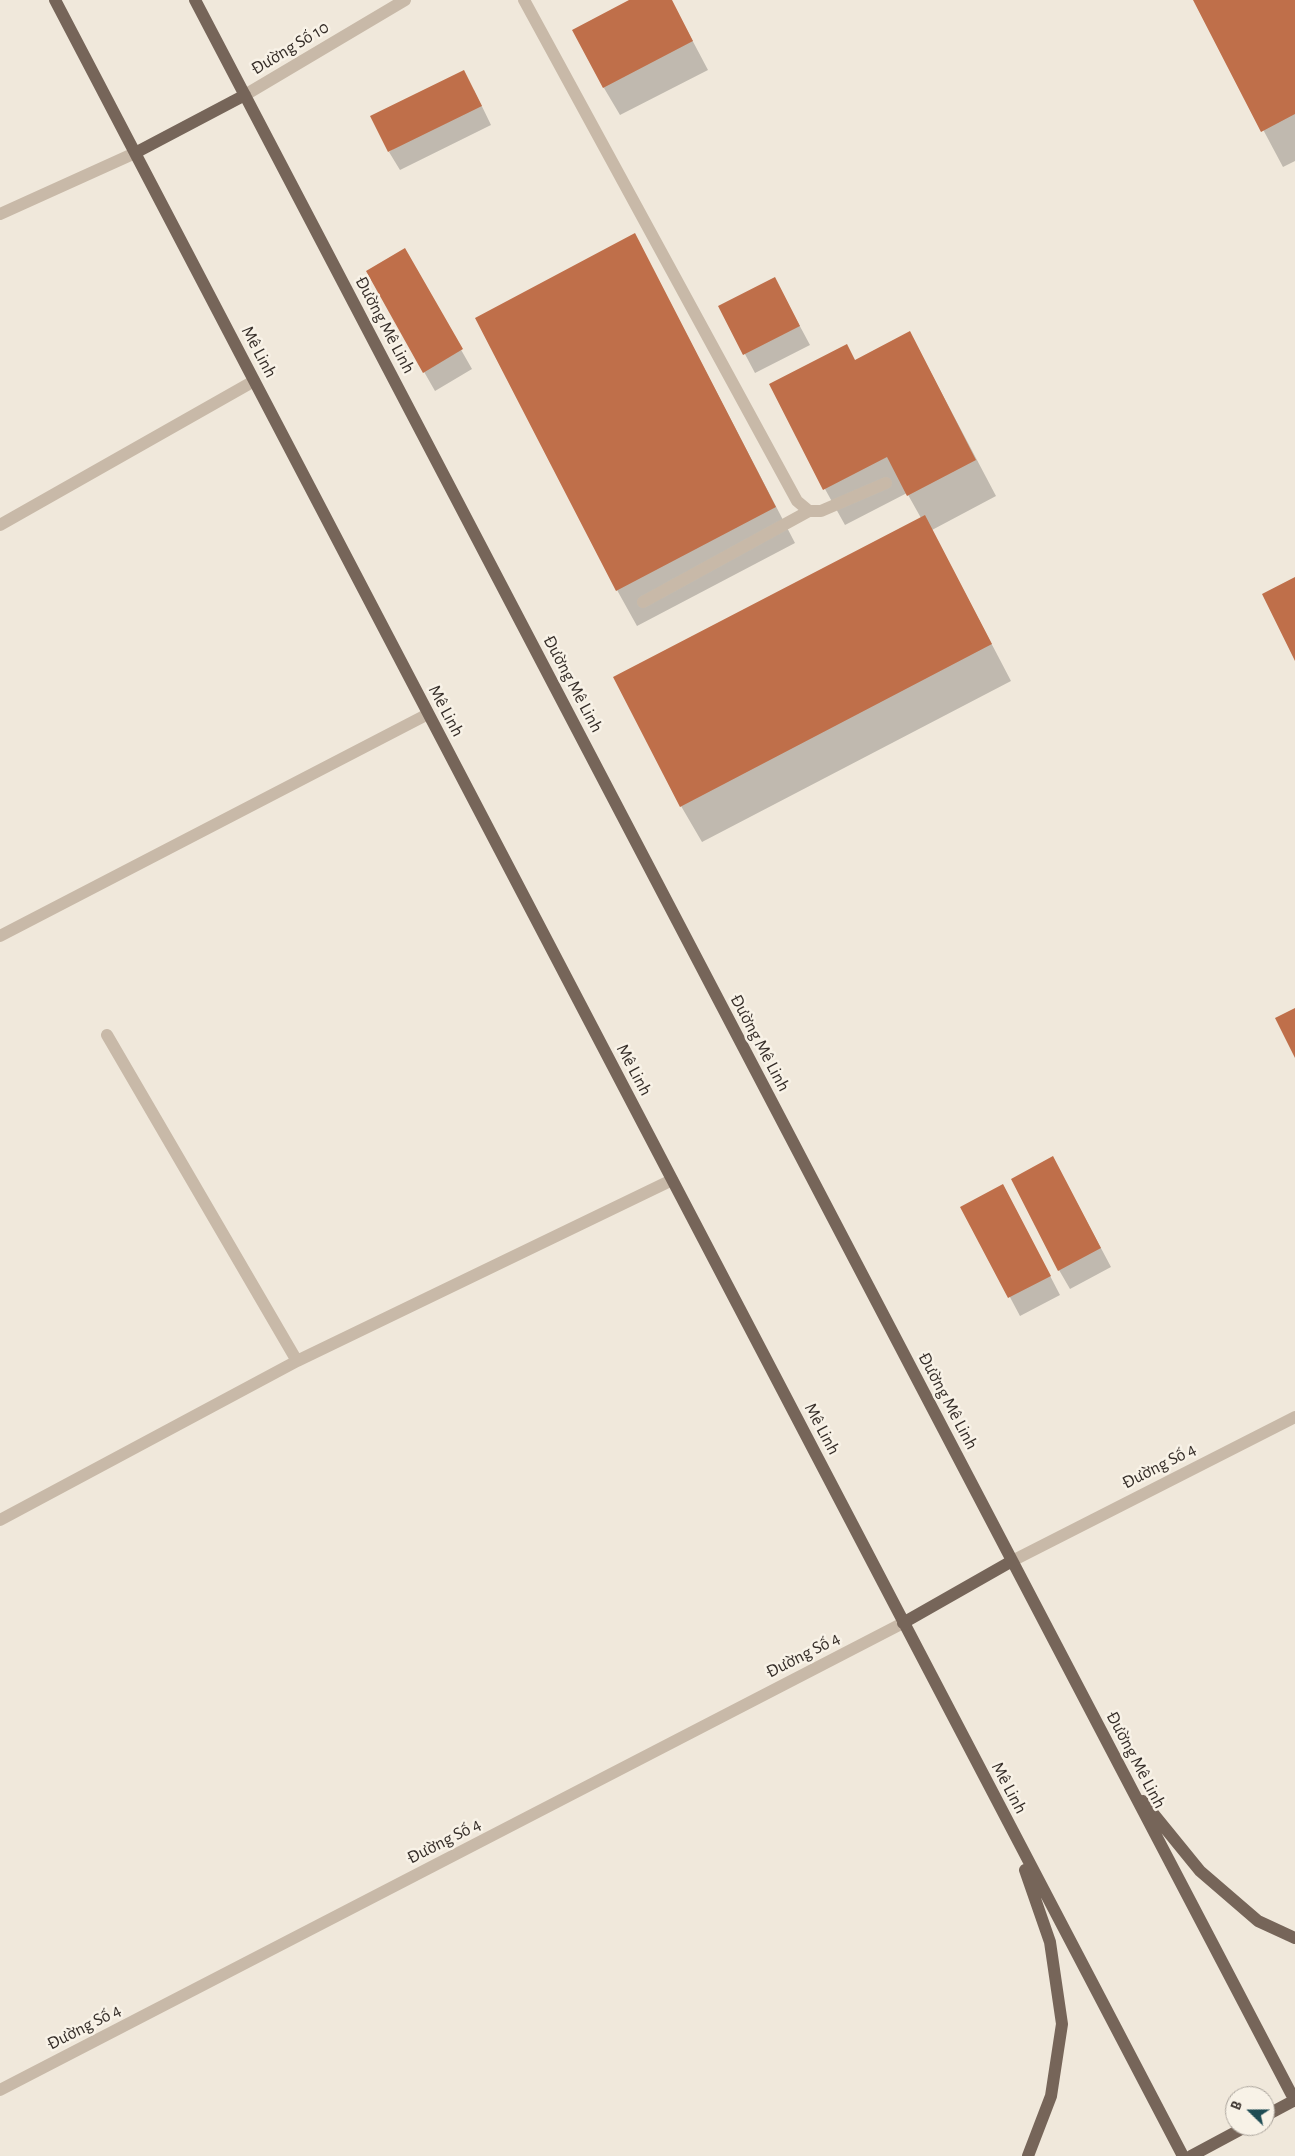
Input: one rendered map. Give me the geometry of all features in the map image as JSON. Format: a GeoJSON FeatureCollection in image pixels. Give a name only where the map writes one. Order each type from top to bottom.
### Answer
{"type":"FeatureCollection","features":[{"type":"Feature","properties":{"kind":"main road","name":"Mê Linh"},"geometry":{"type":"LineString","coordinates":[[55,0],[1183,2156]]}},
{"type":"Feature","properties":{"kind":"main road","name":"Đường Mê Linh"},"geometry":{"type":"LineString","coordinates":[[195,0],[1295,2100]]}},
{"type":"Feature","properties":{"kind":"main road"},"geometry":{"type":"LineString","coordinates":[[135,153],[245,95]]}},
{"type":"Feature","properties":{"kind":"main road"},"geometry":{"type":"LineString","coordinates":[[903,1623],[1012,1561]]}},
{"type":"Feature","properties":{"kind":"main road"},"geometry":{"type":"LineString","coordinates":[[1126,1779],[1200,1871],[1258,1921],[1295,1938]]}},
{"type":"Feature","properties":{"kind":"main road"},"geometry":{"type":"LineString","coordinates":[[1010,1827],[1050,1942],[1062,2024],[1051,2096],[1028,2156]]}},
{"type":"Feature","properties":{"kind":"main road"},"geometry":{"type":"LineString","coordinates":[[1275,2111],[1295,2100]]}},
{"type":"Feature","properties":{"kind":"main road"},"geometry":{"type":"LineString","coordinates":[[1191,2156],[1228,2136]]}},
{"type":"Feature","properties":{"kind":"street","name":"Đường Số 10"},"geometry":{"type":"LineString","coordinates":[[245,95],[405,0]]}},
{"type":"Feature","properties":{"kind":"street"},"geometry":{"type":"LineString","coordinates":[[524,0],[797,501],[809,511]]}},
{"type":"Feature","properties":{"kind":"street"},"geometry":{"type":"LineString","coordinates":[[0,214],[135,153]]}},
{"type":"Feature","properties":{"kind":"street"},"geometry":{"type":"LineString","coordinates":[[0,525],[254,381]]}},
{"type":"Feature","properties":{"kind":"street"},"geometry":{"type":"LineString","coordinates":[[643,602],[809,511],[821,511],[886,482]]}},
{"type":"Feature","properties":{"kind":"street"},"geometry":{"type":"LineString","coordinates":[[0,936],[428,714]]}},
{"type":"Feature","properties":{"kind":"street"},"geometry":{"type":"LineString","coordinates":[[107,1035],[297,1361]]}},
{"type":"Feature","properties":{"kind":"street"},"geometry":{"type":"LineString","coordinates":[[0,1520],[297,1361],[672,1180]]}},
{"type":"Feature","properties":{"kind":"street","name":"Đường Số 4"},"geometry":{"type":"LineString","coordinates":[[1012,1561],[1295,1417]]}},
{"type":"Feature","properties":{"kind":"street","name":"Đường Số 4"},"geometry":{"type":"LineString","coordinates":[[0,2090],[903,1623]]}},
{"type":"Feature","properties":{"kind":"building"},"geometry":{"type":"Polygon","coordinates":[[[629,0],[672,0],[693,41],[603,88],[572,30],[629,0]]]}},
{"type":"Feature","properties":{"kind":"building"},"geometry":{"type":"Polygon","coordinates":[[[1193,0],[1295,0],[1295,114],[1261,132],[1193,0]]]}},
{"type":"Feature","properties":{"kind":"building"},"geometry":{"type":"Polygon","coordinates":[[[464,70],[482,106],[388,152],[370,116],[464,70]]]}},
{"type":"Feature","properties":{"kind":"building"},"geometry":{"type":"Polygon","coordinates":[[[635,233],[776,507],[616,591],[475,318],[635,233]]]}},
{"type":"Feature","properties":{"kind":"building"},"geometry":{"type":"Polygon","coordinates":[[[405,248],[463,349],[423,373],[366,271],[405,248]]]}},
{"type":"Feature","properties":{"kind":"building"},"geometry":{"type":"Polygon","coordinates":[[[775,277],[800,326],[743,355],[718,306],[775,277]]]}},
{"type":"Feature","properties":{"kind":"building"},"geometry":{"type":"Polygon","coordinates":[[[910,331],[976,460],[907,496],[887,457],[823,490],[769,384],[847,344],[855,360],[910,331]]]}},
{"type":"Feature","properties":{"kind":"building"},"geometry":{"type":"Polygon","coordinates":[[[925,515],[992,644],[680,807],[613,677],[925,515]]]}},
{"type":"Feature","properties":{"kind":"building"},"geometry":{"type":"Polygon","coordinates":[[[1295,577],[1295,661],[1262,594],[1295,577]]]}},
{"type":"Feature","properties":{"kind":"building"},"geometry":{"type":"Polygon","coordinates":[[[1295,1008],[1295,1058],[1275,1018],[1295,1008]]]}},
{"type":"Feature","properties":{"kind":"building"},"geometry":{"type":"Polygon","coordinates":[[[1053,1156],[1101,1248],[1058,1271],[1011,1179],[1053,1156]]]}},
{"type":"Feature","properties":{"kind":"building"},"geometry":{"type":"Polygon","coordinates":[[[1003,1184],[1051,1276],[1008,1298],[960,1207],[1003,1184]]]}}]}
